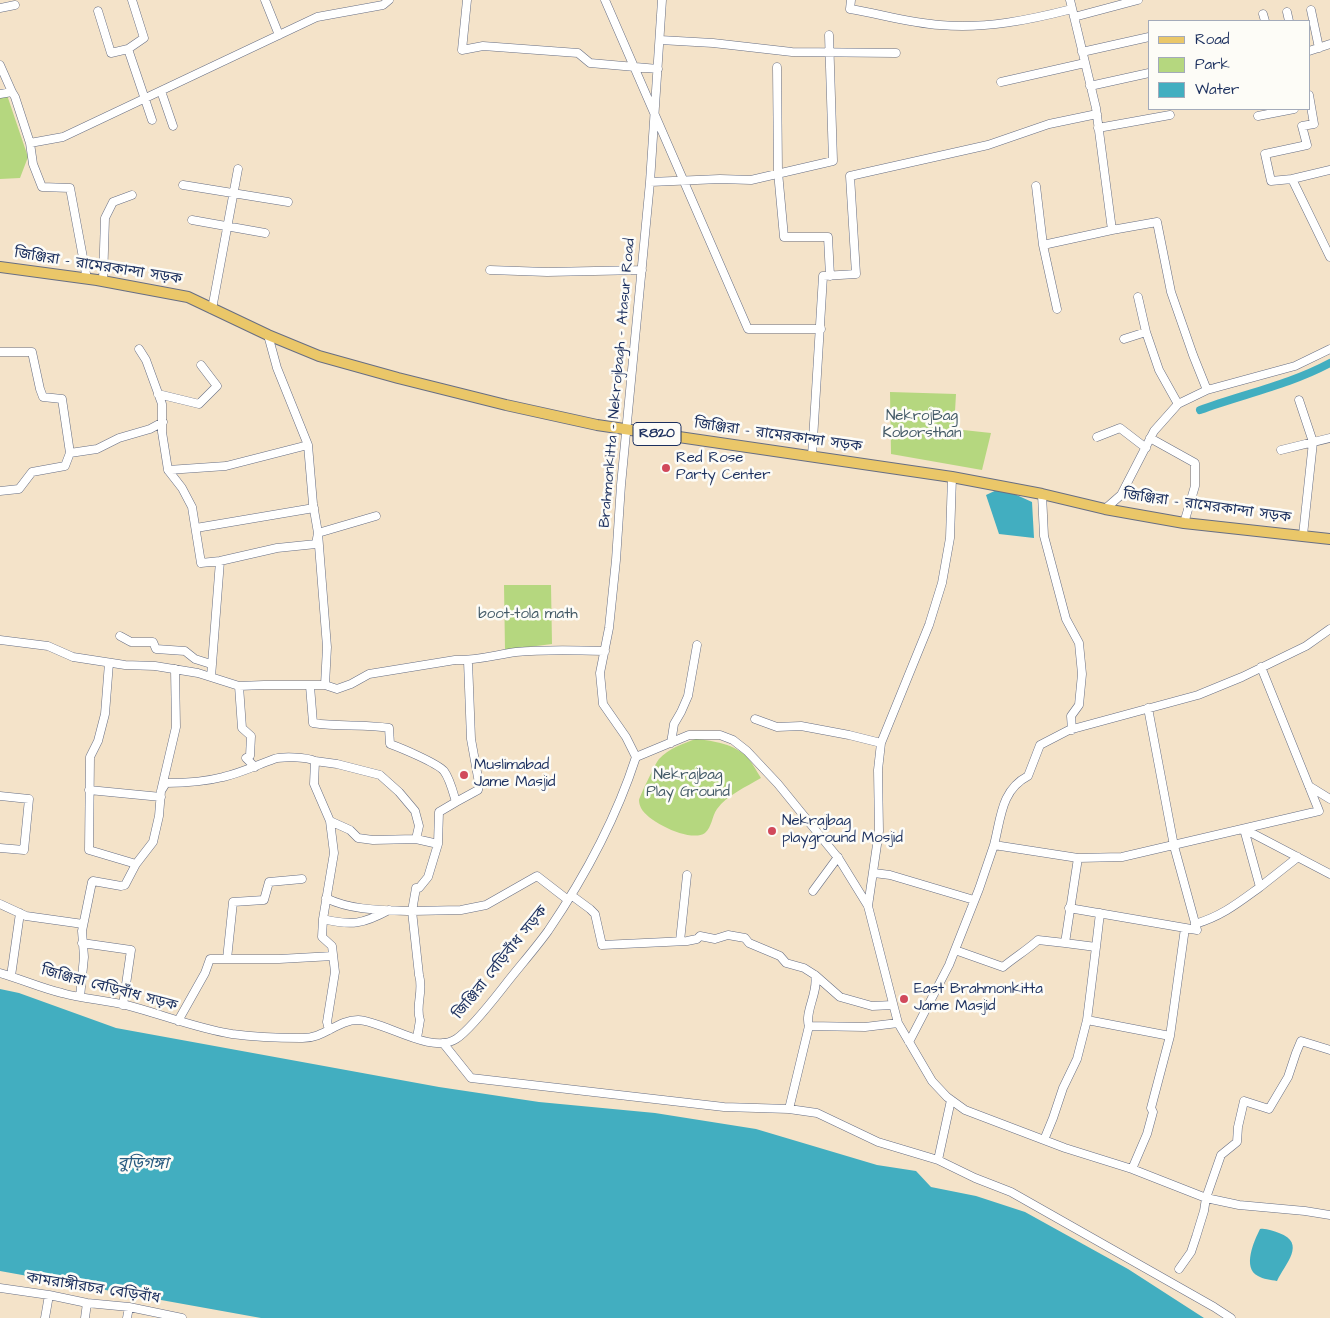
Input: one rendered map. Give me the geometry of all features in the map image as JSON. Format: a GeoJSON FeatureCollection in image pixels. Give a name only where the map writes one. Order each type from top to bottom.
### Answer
{"type":"FeatureCollection","features":[{"type":"Feature","properties":{"kind":"main road","name":"জিঞ্জিরা - রামেরকান্দা সড়ক"},"geometry":{"type":"LineString","coordinates":[[0,267],[104,281],[188,297],[268,335],[319,356],[506,405],[597,425],[952,477],[1042,494],[1105,509],[1184,523],[1330,539]]}},
{"type":"Feature","properties":{"kind":"street"},"geometry":{"type":"LineString","coordinates":[[98,11],[111,53],[128,49],[144,38],[132,0]]}},
{"type":"Feature","properties":{"kind":"street"},"geometry":{"type":"LineString","coordinates":[[265,0],[279,35]]}},
{"type":"Feature","properties":{"kind":"street"},"geometry":{"type":"LineString","coordinates":[[30,143],[63,137],[317,17],[383,5],[388,0]]}},
{"type":"Feature","properties":{"kind":"street"},"geometry":{"type":"LineString","coordinates":[[467,0],[462,50],[483,46],[578,53],[590,63],[658,69]]}},
{"type":"Feature","properties":{"kind":"street"},"geometry":{"type":"LineString","coordinates":[[606,0],[748,329],[821,329]]}},
{"type":"Feature","properties":{"kind":"street","name":"Brahmonkitta - Nekrojbagh - Atasur Road"},"geometry":{"type":"LineString","coordinates":[[636,757],[626,737],[603,704],[600,673],[610,618],[628,429],[650,182],[662,0]]}},
{"type":"Feature","properties":{"kind":"street"},"geometry":{"type":"LineString","coordinates":[[851,0],[850,9],[938,25],[958,26],[1026,21],[1138,0]]}},
{"type":"Feature","properties":{"kind":"street"},"geometry":{"type":"LineString","coordinates":[[1070,0],[1097,114],[1112,230]]}},
{"type":"Feature","properties":{"kind":"street"},"geometry":{"type":"LineString","coordinates":[[0,8],[15,5]]}},
{"type":"Feature","properties":{"kind":"street"},"geometry":{"type":"LineString","coordinates":[[1311,10],[1319,48]]}},
{"type":"Feature","properties":{"kind":"street"},"geometry":{"type":"LineString","coordinates":[[1287,12],[1289,20]]}},
{"type":"Feature","properties":{"kind":"street"},"geometry":{"type":"LineString","coordinates":[[650,182],[720,179],[751,180],[778,172],[833,161],[828,52],[829,35]]}},
{"type":"Feature","properties":{"kind":"street"},"geometry":{"type":"LineString","coordinates":[[1082,52],[1148,37]]}},
{"type":"Feature","properties":{"kind":"street"},"geometry":{"type":"LineString","coordinates":[[660,40],[713,43],[792,52],[896,53]]}},
{"type":"Feature","properties":{"kind":"street"},"geometry":{"type":"LineString","coordinates":[[1310,51],[1330,44]]}},
{"type":"Feature","properties":{"kind":"street"},"geometry":{"type":"LineString","coordinates":[[128,49],[152,120]]}},
{"type":"Feature","properties":{"kind":"street"},"geometry":{"type":"LineString","coordinates":[[1001,82],[1085,63]]}},
{"type":"Feature","properties":{"kind":"street"},"geometry":{"type":"LineString","coordinates":[[0,65],[18,102],[30,143],[33,164],[42,187],[70,188],[87,279]]}},
{"type":"Feature","properties":{"kind":"street"},"geometry":{"type":"LineString","coordinates":[[777,67],[778,172],[784,237],[828,238],[830,276]]}},
{"type":"Feature","properties":{"kind":"street"},"geometry":{"type":"LineString","coordinates":[[1090,86],[1148,73]]}},
{"type":"Feature","properties":{"kind":"street"},"geometry":{"type":"LineString","coordinates":[[0,94],[12,92]]}},
{"type":"Feature","properties":{"kind":"street"},"geometry":{"type":"LineString","coordinates":[[161,92],[173,126]]}},
{"type":"Feature","properties":{"kind":"street"},"geometry":{"type":"LineString","coordinates":[[1310,106],[1314,124],[1302,126],[1307,145],[1265,154],[1271,181],[1292,179],[1330,170]]}},
{"type":"Feature","properties":{"kind":"street"},"geometry":{"type":"LineString","coordinates":[[1258,116],[1289,110]]}},
{"type":"Feature","properties":{"kind":"street"},"geometry":{"type":"LineString","coordinates":[[812,456],[823,276],[856,274],[850,176],[988,145],[1049,124],[1097,114]]}},
{"type":"Feature","properties":{"kind":"street"},"geometry":{"type":"LineString","coordinates":[[1098,128],[1170,116]]}},
{"type":"Feature","properties":{"kind":"street"},"geometry":{"type":"LineString","coordinates":[[212,309],[238,169]]}},
{"type":"Feature","properties":{"kind":"street"},"geometry":{"type":"LineString","coordinates":[[1292,179],[1330,256]]}},
{"type":"Feature","properties":{"kind":"street"},"geometry":{"type":"LineString","coordinates":[[182,185],[288,202]]}},
{"type":"Feature","properties":{"kind":"street"},"geometry":{"type":"LineString","coordinates":[[1036,186],[1043,245],[1057,309]]}},
{"type":"Feature","properties":{"kind":"street"},"geometry":{"type":"LineString","coordinates":[[104,281],[105,218],[113,202],[132,195]]}},
{"type":"Feature","properties":{"kind":"street"},"geometry":{"type":"LineString","coordinates":[[192,220],[265,234]]}},
{"type":"Feature","properties":{"kind":"street"},"geometry":{"type":"LineString","coordinates":[[1043,245],[1157,222],[1171,292],[1207,390]]}},
{"type":"Feature","properties":{"kind":"street"},"geometry":{"type":"LineString","coordinates":[[490,270],[547,272],[642,270]]}},
{"type":"Feature","properties":{"kind":"street"},"geometry":{"type":"LineString","coordinates":[[1138,297],[1146,332],[1159,370],[1178,404]]}},
{"type":"Feature","properties":{"kind":"street"},"geometry":{"type":"LineString","coordinates":[[1124,339],[1146,332]]}},
{"type":"Feature","properties":{"kind":"street"},"geometry":{"type":"LineString","coordinates":[[268,335],[280,376],[308,445],[318,534],[327,647],[325,685]]}},
{"type":"Feature","properties":{"kind":"street"},"geometry":{"type":"LineString","coordinates":[[139,349],[146,360],[162,404],[162,432],[168,470],[182,488],[192,507],[201,564],[277,548],[316,544],[318,534]]}},
{"type":"Feature","properties":{"kind":"street"},"geometry":{"type":"LineString","coordinates":[[1105,509],[1121,495],[1150,438],[1178,404],[1207,390],[1295,366],[1330,349]]}},
{"type":"Feature","properties":{"kind":"street"},"geometry":{"type":"LineString","coordinates":[[0,352],[32,352],[40,389],[44,397],[62,399],[70,453],[65,466],[32,472],[19,489],[0,491]]}},
{"type":"Feature","properties":{"kind":"street"},"geometry":{"type":"LineString","coordinates":[[158,394],[199,404],[217,385],[201,365]]}},
{"type":"Feature","properties":{"kind":"street"},"geometry":{"type":"LineString","coordinates":[[1299,400],[1313,442],[1303,535]]}},
{"type":"Feature","properties":{"kind":"street"},"geometry":{"type":"LineString","coordinates":[[70,453],[97,449],[119,438],[150,429],[163,422]]}},
{"type":"Feature","properties":{"kind":"street"},"geometry":{"type":"LineString","coordinates":[[1097,437],[1120,428],[1146,448]]}},
{"type":"Feature","properties":{"kind":"street"},"geometry":{"type":"LineString","coordinates":[[1150,438],[1195,463],[1195,486],[1184,523]]}},
{"type":"Feature","properties":{"kind":"street"},"geometry":{"type":"LineString","coordinates":[[1281,450],[1330,438]]}},
{"type":"Feature","properties":{"kind":"street"},"geometry":{"type":"LineString","coordinates":[[168,470],[226,466],[308,445]]}},
{"type":"Feature","properties":{"kind":"street"},"geometry":{"type":"LineString","coordinates":[[868,906],[879,831],[878,770],[881,743],[929,626],[942,583],[950,538],[952,477]]}},
{"type":"Feature","properties":{"kind":"street"},"geometry":{"type":"LineString","coordinates":[[1042,494],[1044,536],[1066,619],[1079,643],[1082,674],[1079,705],[1071,716],[1072,730]]}},
{"type":"Feature","properties":{"kind":"street"},"geometry":{"type":"LineString","coordinates":[[196,528],[314,508]]}},
{"type":"Feature","properties":{"kind":"street"},"geometry":{"type":"LineString","coordinates":[[318,534],[376,516]]}},
{"type":"Feature","properties":{"kind":"street"},"geometry":{"type":"LineString","coordinates":[[211,677],[220,561]]}},
{"type":"Feature","properties":{"kind":"street"},"geometry":{"type":"LineString","coordinates":[[909,1042],[955,950],[994,845],[1004,799],[1018,781],[1028,776],[1040,746],[1072,730],[1198,695],[1306,646],[1330,629]]}},
{"type":"Feature","properties":{"kind":"street"},"geometry":{"type":"LineString","coordinates":[[120,636],[131,642],[153,642],[156,649],[185,651],[195,659],[211,664]]}},
{"type":"Feature","properties":{"kind":"street"},"geometry":{"type":"LineString","coordinates":[[0,640],[48,646],[73,657],[174,669],[240,686],[325,685],[337,689],[369,674],[455,660],[468,661],[514,652],[549,649],[605,651]]}},
{"type":"Feature","properties":{"kind":"street"},"geometry":{"type":"LineString","coordinates":[[670,743],[674,724],[688,696],[697,645]]}},
{"type":"Feature","properties":{"kind":"street"},"geometry":{"type":"LineString","coordinates":[[417,1038],[422,984],[419,975],[412,911],[416,888],[419,888],[428,877],[438,844],[439,812],[478,790],[479,783],[471,739],[468,661]]}},
{"type":"Feature","properties":{"kind":"street"},"geometry":{"type":"LineString","coordinates":[[109,662],[105,714],[98,741],[90,757],[89,850],[136,864]]}},
{"type":"Feature","properties":{"kind":"street"},"geometry":{"type":"LineString","coordinates":[[994,845],[1078,858],[1122,857],[1319,810],[1261,667]]}},
{"type":"Feature","properties":{"kind":"street"},"geometry":{"type":"LineString","coordinates":[[80,997],[83,973],[83,924],[92,882],[125,885],[136,864],[153,842],[159,816],[161,794],[176,727],[174,669]]}},
{"type":"Feature","properties":{"kind":"street"},"geometry":{"type":"LineString","coordinates":[[240,686],[242,728],[251,736],[250,756],[246,758],[255,767]]}},
{"type":"Feature","properties":{"kind":"street"},"geometry":{"type":"LineString","coordinates":[[310,686],[313,723],[389,728],[390,744],[444,771],[456,802]]}},
{"type":"Feature","properties":{"kind":"street"},"geometry":{"type":"LineString","coordinates":[[1070,908],[1197,930],[1174,846],[1148,708]]}},
{"type":"Feature","properties":{"kind":"street"},"geometry":{"type":"LineString","coordinates":[[755,719],[777,727],[801,726],[881,743]]}},
{"type":"Feature","properties":{"kind":"street"},"geometry":{"type":"LineString","coordinates":[[636,757],[689,735],[720,735],[733,740],[747,751],[778,784],[838,857],[868,906],[898,1023],[932,1081],[951,1100],[965,1110],[1065,1148],[1132,1169],[1206,1198],[1239,1205],[1305,1211],[1330,1216]]}},
{"type":"Feature","properties":{"kind":"street","name":"জিঞ্জিরা বেড়িবাঁধ সড়ক"},"geometry":{"type":"LineString","coordinates":[[0,973],[60,993],[123,1005],[231,1034],[304,1038],[321,1035],[342,1024],[359,1020],[417,1038],[443,1043],[455,1040],[482,1013],[547,932],[585,872],[628,783],[636,757]]}},
{"type":"Feature","properties":{"kind":"street"},"geometry":{"type":"LineString","coordinates":[[161,794],[166,783],[190,783],[224,777],[276,758],[310,758],[315,762],[337,764],[380,775],[399,792],[415,811],[419,826],[416,839]]}},
{"type":"Feature","properties":{"kind":"street"},"geometry":{"type":"LineString","coordinates":[[315,762],[314,784],[330,821],[334,853],[326,898],[322,937],[330,944],[334,956],[335,972],[327,1022],[329,1030]]}},
{"type":"Feature","properties":{"kind":"street"},"geometry":{"type":"LineString","coordinates":[[1309,786],[1330,799]]}},
{"type":"Feature","properties":{"kind":"street"},"geometry":{"type":"LineString","coordinates":[[89,790],[161,794]]}},
{"type":"Feature","properties":{"kind":"street"},"geometry":{"type":"LineString","coordinates":[[0,796],[29,799],[24,850],[0,848]]}},
{"type":"Feature","properties":{"kind":"street"},"geometry":{"type":"LineString","coordinates":[[330,821],[350,830],[358,838],[373,840],[416,839],[438,844]]}},
{"type":"Feature","properties":{"kind":"street"},"geometry":{"type":"LineString","coordinates":[[1244,829],[1330,874]]}},
{"type":"Feature","properties":{"kind":"street"},"geometry":{"type":"LineString","coordinates":[[1244,829],[1260,887]]}},
{"type":"Feature","properties":{"kind":"street"},"geometry":{"type":"LineString","coordinates":[[813,891],[838,857]]}},
{"type":"Feature","properties":{"kind":"street"},"geometry":{"type":"LineString","coordinates":[[1195,924],[1219,916],[1298,857]]}},
{"type":"Feature","properties":{"kind":"street"},"geometry":{"type":"LineString","coordinates":[[1065,943],[1078,858]]}},
{"type":"Feature","properties":{"kind":"street"},"geometry":{"type":"LineString","coordinates":[[874,872],[974,900]]}},
{"type":"Feature","properties":{"kind":"street"},"geometry":{"type":"LineString","coordinates":[[680,941],[688,875]]}},
{"type":"Feature","properties":{"kind":"street"},"geometry":{"type":"LineString","coordinates":[[326,898],[339,905],[389,910],[461,910],[486,905],[537,876],[590,908],[595,914],[602,945],[680,941],[697,939],[700,936],[714,939],[728,934],[745,938],[749,943],[780,956],[786,963],[804,968],[840,996],[872,1006],[893,1006]]}},
{"type":"Feature","properties":{"kind":"street"},"geometry":{"type":"LineString","coordinates":[[227,959],[233,902],[264,900],[269,882],[302,879]]}},
{"type":"Feature","properties":{"kind":"street"},"geometry":{"type":"LineString","coordinates":[[0,904],[26,916],[83,924]]}},
{"type":"Feature","properties":{"kind":"street"},"geometry":{"type":"LineString","coordinates":[[323,919],[351,924],[371,920],[389,910]]}},
{"type":"Feature","properties":{"kind":"street"},"geometry":{"type":"LineString","coordinates":[[10,976],[20,913]]}},
{"type":"Feature","properties":{"kind":"street"},"geometry":{"type":"LineString","coordinates":[[1044,1140],[1054,1118],[1062,1088],[1077,1059],[1087,1020],[1100,913]]}},
{"type":"Feature","properties":{"kind":"street"},"geometry":{"type":"LineString","coordinates":[[1132,1169],[1147,1134],[1153,1112],[1151,1108],[1170,1036],[1185,928]]}},
{"type":"Feature","properties":{"kind":"street"},"geometry":{"type":"LineString","coordinates":[[955,950],[1003,967],[1038,940],[1096,947]]}},
{"type":"Feature","properties":{"kind":"street"},"geometry":{"type":"LineString","coordinates":[[82,943],[131,950],[123,1005]]}},
{"type":"Feature","properties":{"kind":"street"},"geometry":{"type":"LineString","coordinates":[[178,1021],[205,974],[209,960],[334,956]]}},
{"type":"Feature","properties":{"kind":"street"},"geometry":{"type":"LineString","coordinates":[[789,1109],[809,1026],[809,1011],[816,985],[815,975]]}},
{"type":"Feature","properties":{"kind":"street"},"geometry":{"type":"LineString","coordinates":[[1087,1020],[1170,1036]]}},
{"type":"Feature","properties":{"kind":"street"},"geometry":{"type":"LineString","coordinates":[[809,1026],[865,1027],[898,1023]]}},
{"type":"Feature","properties":{"kind":"street"},"geometry":{"type":"LineString","coordinates":[[1179,1269],[1190,1252],[1221,1155],[1237,1142],[1238,1127],[1244,1101],[1269,1109],[1288,1077],[1301,1041],[1330,1050]]}},
{"type":"Feature","properties":{"kind":"street"},"geometry":{"type":"LineString","coordinates":[[443,1043],[471,1078],[724,1107],[789,1109],[817,1113],[878,1142],[938,1160],[975,1178],[1012,1192],[1214,1307],[1230,1318]]}},
{"type":"Feature","properties":{"kind":"street"},"geometry":{"type":"LineString","coordinates":[[938,1160],[951,1100]]}},
{"type":"Feature","properties":{"kind":"street","name":"কামরাঙ্গীরচর বেড়িবাঁধ"},"geometry":{"type":"LineString","coordinates":[[0,1288],[182,1318]]}},
{"type":"Feature","properties":{"kind":"street"},"geometry":{"type":"LineString","coordinates":[[45,1318],[48,1295]]}},
{"type":"Feature","properties":{"kind":"street"},"geometry":{"type":"LineString","coordinates":[[85,1318],[87,1303]]}},
{"type":"Feature","properties":{"kind":"street"},"geometry":{"type":"LineString","coordinates":[[127,1318],[129,1308]]}},
{"type":"Feature","properties":{"kind":"green space"},"geometry":{"type":"Polygon","coordinates":[[[7,95],[28,157],[20,178],[0,179],[0,96],[7,95]]]}},
{"type":"Feature","properties":{"kind":"green space","name":"NekrojBag Koborsthan"},"geometry":{"type":"Polygon","coordinates":[[[890,392],[956,394],[954,429],[991,433],[982,470],[891,454],[890,392]]]}},
{"type":"Feature","properties":{"kind":"green space","name":"boot-tola math"},"geometry":{"type":"Polygon","coordinates":[[[504,585],[551,585],[552,644],[505,650],[504,585]]]}},
{"type":"Feature","properties":{"kind":"green space","name":"Nekrajbag Play Ground"},"geometry":{"type":"Polygon","coordinates":[[[696,739],[717,742],[737,749],[748,758],[761,778],[721,804],[705,833],[690,835],[670,829],[652,819],[645,814],[639,800],[659,759],[671,749],[696,739]]]}},
{"type":"Feature","properties":{"kind":"water"},"geometry":{"type":"Polygon","coordinates":[[[1001,488],[1032,502],[1034,538],[999,534],[986,495],[1001,488]]]}},
{"type":"Feature","properties":{"kind":"water","name":"বুড়িগঙ্গা"},"geometry":{"type":"Polygon","coordinates":[[[0,989],[19,993],[116,1028],[439,1087],[539,1102],[655,1113],[756,1129],[877,1165],[916,1171],[931,1187],[976,1196],[1025,1212],[1128,1269],[1204,1318],[261,1318],[0,1271],[0,989]]]}},
{"type":"Feature","properties":{"kind":"water"},"geometry":{"type":"Polygon","coordinates":[[[1260,1229],[1279,1233],[1292,1242],[1292,1254],[1277,1281],[1258,1276],[1251,1267],[1251,1254],[1260,1229]]]}},
{"type":"Feature","properties":{"kind":"waterway"},"geometry":{"type":"LineString","coordinates":[[1200,410],[1282,383],[1330,363]]}},
{"type":"Feature","properties":{"kind":"place","name":"Red Rose Party Center"},"geometry":{"type":"Point","coordinates":[666,468]}},
{"type":"Feature","properties":{"kind":"place","name":"Muslimabad Jame Masjid"},"geometry":{"type":"Point","coordinates":[464,775]}},
{"type":"Feature","properties":{"kind":"place","name":"Nekrajbag playground Mosjid"},"geometry":{"type":"Point","coordinates":[772,831]}},
{"type":"Feature","properties":{"kind":"place","name":"East Brahmonkitta Jame Masjid"},"geometry":{"type":"Point","coordinates":[904,999]}}]}
